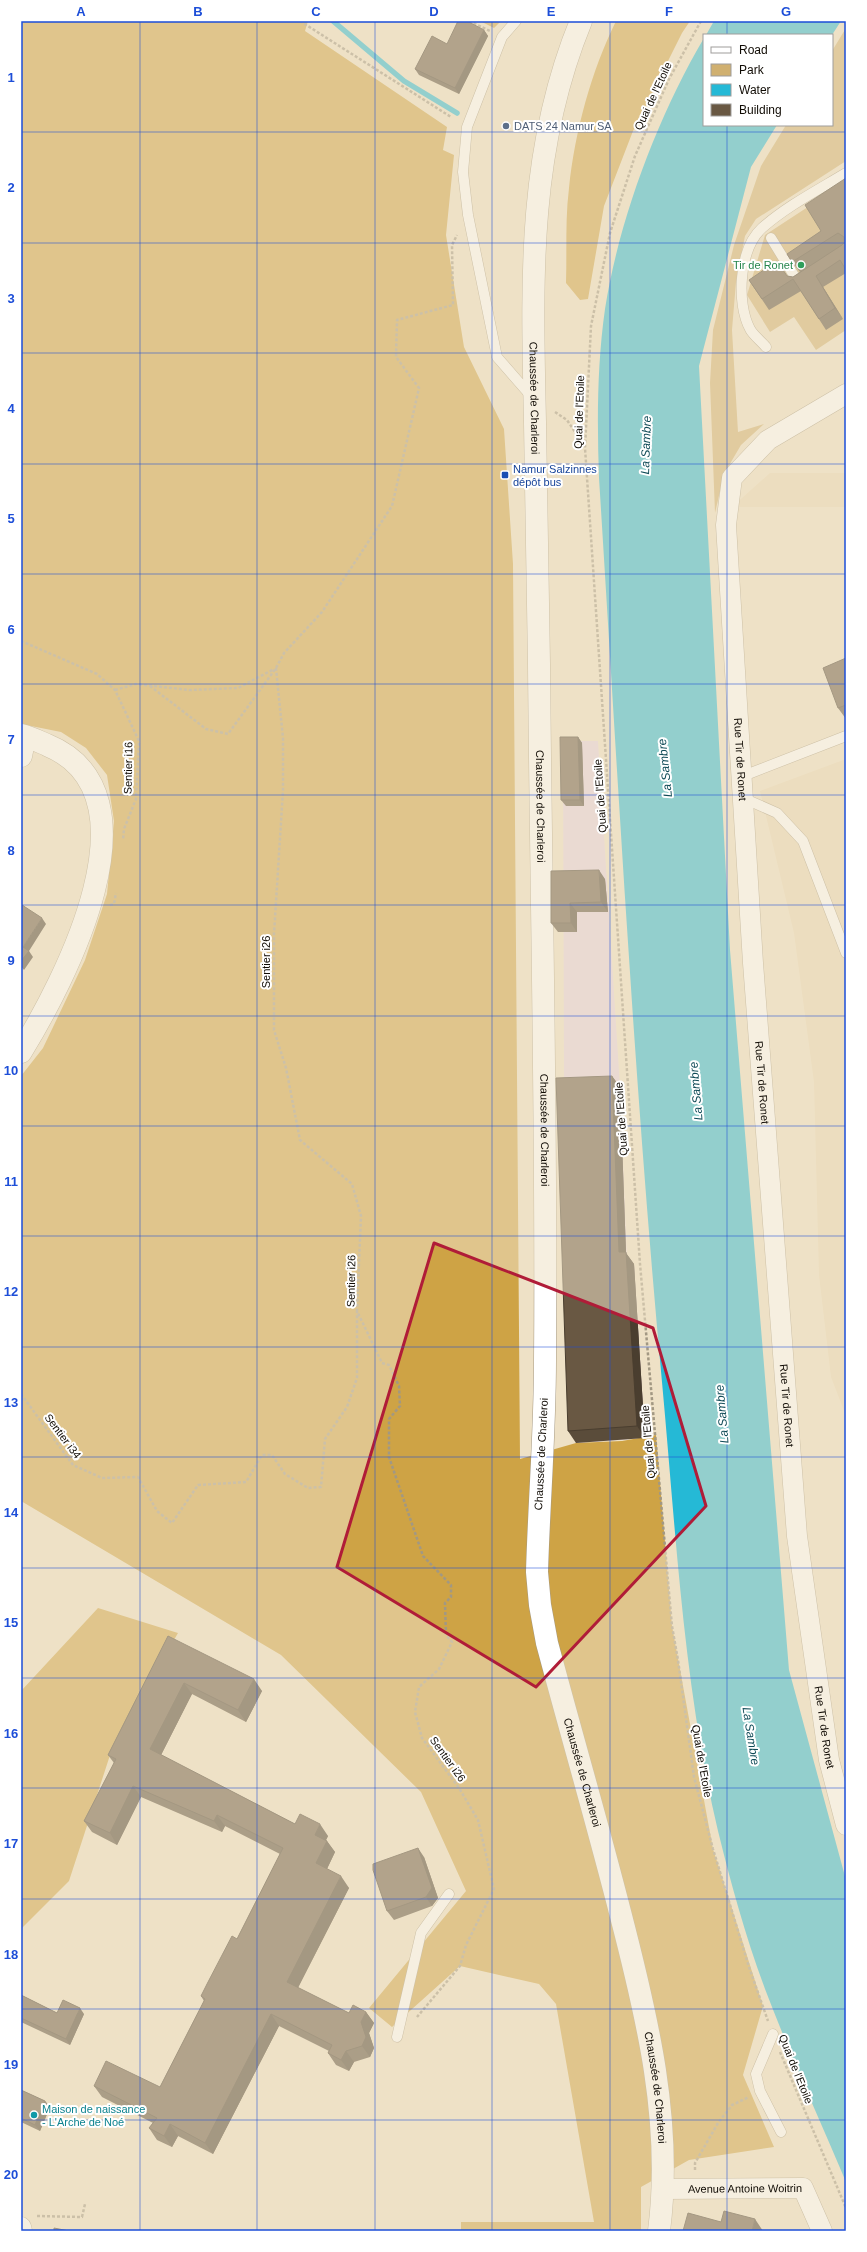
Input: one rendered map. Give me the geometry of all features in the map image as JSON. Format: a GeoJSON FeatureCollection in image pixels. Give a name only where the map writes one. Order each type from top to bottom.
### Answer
{"type":"FeatureCollection","features":[{"type":"Feature","properties":{"kind":"main road","name":"Chaussée de Charleroi"},"geometry":{"type":"LineString","coordinates":[[581,21],[568,52],[552,109],[539,176],[534,295],[534,399],[545,1093],[545,1366],[537,1572],[540,1605],[547,1643],[612,1882],[646,2016],[658,2096],[663,2189],[659,2231]]}},
{"type":"Feature","properties":{"kind":"main road"},"geometry":{"type":"LineString","coordinates":[[21,1052],[53,995],[73,953],[88,910],[98,872],[103,837],[94,794],[82,770],[68,756],[22,742]]}},
{"type":"Feature","properties":{"kind":"street","name":"Rue Tir de Ronet"},"geometry":{"type":"LineString","coordinates":[[846,394],[768,440],[732,478],[726,525],[743,776],[742,798],[797,1536],[829,1760],[846,1825]]}},
{"type":"Feature","properties":{"kind":"street","name":"Avenue Antoine Woitrin"},"geometry":{"type":"LineString","coordinates":[[663,2189],[803,2188],[822,2231]]}},
{"type":"Feature","properties":{"kind":"lane"},"geometry":{"type":"LineString","coordinates":[[516,21],[502,37],[466,127],[463,172],[468,215],[496,357],[534,399]]}},
{"type":"Feature","properties":{"kind":"lane"},"geometry":{"type":"LineString","coordinates":[[766,347],[750,330],[741,290],[744,266],[752,242],[761,229],[796,204],[846,173]]}},
{"type":"Feature","properties":{"kind":"lane"},"geometry":{"type":"LineString","coordinates":[[771,238],[798,282],[813,272]]}},
{"type":"Feature","properties":{"kind":"lane"},"geometry":{"type":"LineString","coordinates":[[743,776],[846,736]]}},
{"type":"Feature","properties":{"kind":"lane"},"geometry":{"type":"LineString","coordinates":[[742,798],[777,813],[803,841],[846,952]]}},
{"type":"Feature","properties":{"kind":"lane"},"geometry":{"type":"LineString","coordinates":[[397,2037],[421,1933],[449,1894]]}},
{"type":"Feature","properties":{"kind":"lane"},"geometry":{"type":"LineString","coordinates":[[774,2034],[756,2074],[760,2091],[781,2132]]}},
{"type":"Feature","properties":{"kind":"path"},"geometry":{"type":"LineString","coordinates":[[300,21],[451,118]]}},
{"type":"Feature","properties":{"kind":"path"},"geometry":{"type":"LineString","coordinates":[[469,21],[502,37]]}},
{"type":"Feature","properties":{"kind":"path","name":"Quai de l'Etoile"},"geometry":{"type":"LineString","coordinates":[[701,21],[669,79],[635,156],[610,233],[591,326],[585,448],[639,1256],[672,1626],[694,1777],[713,1849],[749,1967],[774,2034],[846,2208]]}},
{"type":"Feature","properties":{"kind":"path"},"geometry":{"type":"LineString","coordinates":[[150,686],[206,729],[228,734],[276,668],[284,653],[322,612],[392,506],[419,388],[396,357],[397,320],[453,305],[452,245],[468,215]]}},
{"type":"Feature","properties":{"kind":"path"},"geometry":{"type":"LineString","coordinates":[[534,399],[567,420],[585,448]]}},
{"type":"Feature","properties":{"kind":"path","name":"Sentier i16"},"geometry":{"type":"LineString","coordinates":[[21,641],[97,674],[115,690],[139,741],[136,799],[124,829],[122,844]]}},
{"type":"Feature","properties":{"kind":"path"},"geometry":{"type":"LineString","coordinates":[[115,690],[136,684],[189,690],[238,688],[276,668]]}},
{"type":"Feature","properties":{"kind":"path","name":"Sentier i26"},"geometry":{"type":"LineString","coordinates":[[276,668],[283,738],[283,790],[274,934],[274,1030],[286,1068],[300,1140],[352,1184],[361,1216],[357,1311],[382,1363],[389,1364],[399,1386],[400,1406],[389,1419],[389,1458],[423,1556],[451,1585],[451,1597],[445,1603],[446,1635],[452,1642],[438,1669],[419,1687],[415,1712],[422,1738],[459,1788],[478,1820],[494,1889],[466,1945],[460,1966],[431,2002],[397,2037]]}},
{"type":"Feature","properties":{"kind":"path"},"geometry":{"type":"LineString","coordinates":[[88,910],[114,904],[116,889]]}},
{"type":"Feature","properties":{"kind":"path","name":"Sentier i34"},"geometry":{"type":"LineString","coordinates":[[21,1394],[73,1465],[102,1478],[138,1477],[157,1511],[172,1523],[198,1485],[246,1482],[262,1455],[272,1455],[285,1474],[308,1488],[321,1487],[326,1439],[347,1407],[357,1378],[357,1311]]}},
{"type":"Feature","properties":{"kind":"path"},"geometry":{"type":"LineString","coordinates":[[695,2189],[695,2163],[718,2123],[732,2105],[760,2091]]}},
{"type":"Feature","properties":{"kind":"path"},"geometry":{"type":"LineString","coordinates":[[25,2225],[82,2217],[84,2204]]}},
{"type":"Feature","properties":{"kind":"highlighted area"},"geometry":{"type":"Polygon","coordinates":[[[434,1243],[653,1328],[706,1506],[536,1687],[337,1567],[434,1243]]]}},
{"type":"Feature","properties":{"kind":"shaded area"},"geometry":{"type":"Polygon","coordinates":[[[21,21],[308,21],[305,31],[447,127],[443,150],[454,155],[446,235],[464,347],[504,429],[513,564],[520,1459],[576,1443],[622,1441],[656,1435],[672,1626],[713,1849],[763,2006],[743,2075],[774,2147],[689,2160],[641,2187],[641,2231],[461,2231],[461,2222],[594,2222],[556,2004],[539,1984],[460,1966],[392,2027],[369,2008],[466,1891],[421,1792],[281,1655],[21,1501],[21,1076],[43,1048],[85,960],[107,894],[114,821],[107,775],[86,748],[61,732],[21,724],[21,21]]]}},
{"type":"Feature","properties":{"kind":"shaded area"},"geometry":{"type":"Polygon","coordinates":[[[480,21],[501,21],[494,28],[480,21]]]}},
{"type":"Feature","properties":{"kind":"shaded area"},"geometry":{"type":"Polygon","coordinates":[[[616,21],[690,21],[682,33],[633,131],[604,206],[588,299],[580,300],[566,283],[567,212],[572,167],[575,145],[585,102],[607,40],[616,21]]]}},
{"type":"Feature","properties":{"kind":"shaded area"},"geometry":{"type":"Polygon","coordinates":[[[770,473],[846,473],[846,507],[732,507],[770,473]]]}},
{"type":"Feature","properties":{"kind":"shaded area"},"geometry":{"type":"Polygon","coordinates":[[[563,741],[598,741],[620,1087],[627,1263],[634,1264],[645,1438],[576,1443],[564,1089],[563,741]]]}},
{"type":"Feature","properties":{"kind":"shaded area"},"geometry":{"type":"Polygon","coordinates":[[[846,759],[846,1416],[831,1377],[819,1275],[814,1082],[794,933],[760,791],[846,759]]]}},
{"type":"Feature","properties":{"kind":"shaded area"},"geometry":{"type":"Polygon","coordinates":[[[98,1608],[178,1633],[113,1746],[69,1881],[21,1929],[21,1691],[98,1608]]]}},
{"type":"Feature","properties":{"kind":"green space"},"geometry":{"type":"Polygon","coordinates":[[[846,28],[846,161],[756,219],[745,236],[736,282],[732,330],[738,432],[764,424],[741,445],[724,474],[715,513],[710,383],[713,330],[734,245],[761,166],[785,126],[833,126],[833,49],[846,28]]]}},
{"type":"Feature","properties":{"kind":"green space","name":"Tir de Ronet"},"geometry":{"type":"Polygon","coordinates":[[[846,182],[846,330],[816,350],[794,317],[770,332],[747,295],[765,235],[846,182]]]}},
{"type":"Feature","properties":{"kind":"water"},"geometry":{"type":"Polygon","coordinates":[[[714,21],[841,21],[833,34],[707,34],[714,21]]]}},
{"type":"Feature","properties":{"kind":"water","name":"La Sambre"},"geometry":{"type":"Polygon","coordinates":[[[703,40],[703,126],[776,126],[751,167],[699,366],[730,950],[789,1670],[846,1880],[846,2182],[784,2038],[758,1970],[728,1871],[706,1776],[696,1720],[682,1608],[643,1156],[627,930],[599,478],[599,372],[602,330],[611,275],[630,204],[656,134],[687,68],[703,40]]]}},
{"type":"Feature","properties":{"kind":"building"},"geometry":{"type":"Polygon","coordinates":[[[458,21],[467,21],[484,30],[455,88],[415,69],[432,36],[447,44],[458,21]]]}},
{"type":"Feature","properties":{"kind":"building"},"geometry":{"type":"Polygon","coordinates":[[[846,178],[846,270],[840,260],[816,276],[835,308],[819,319],[793,279],[762,299],[749,280],[777,261],[787,276],[793,277],[844,243],[844,237],[838,233],[792,262],[787,254],[821,231],[805,205],[846,178]]]}},
{"type":"Feature","properties":{"kind":"building"},"geometry":{"type":"Polygon","coordinates":[[[846,658],[846,705],[838,708],[823,668],[846,658]]]}},
{"type":"Feature","properties":{"kind":"building"},"geometry":{"type":"Polygon","coordinates":[[[560,737],[578,737],[580,800],[561,800],[560,737]]]}},
{"type":"Feature","properties":{"kind":"building"},"geometry":{"type":"Polygon","coordinates":[[[599,870],[601,902],[570,903],[571,923],[551,923],[551,871],[599,870]]]}},
{"type":"Feature","properties":{"kind":"building"},"geometry":{"type":"Polygon","coordinates":[[[22,905],[42,918],[23,947],[29,951],[21,961],[22,905]]]}},
{"type":"Feature","properties":{"kind":"building"},"geometry":{"type":"Polygon","coordinates":[[[612,1076],[619,1252],[626,1252],[637,1426],[568,1431],[556,1078],[612,1076]]]}},
{"type":"Feature","properties":{"kind":"building"},"geometry":{"type":"Polygon","coordinates":[[[168,1636],[254,1679],[238,1710],[184,1683],[150,1749],[295,1824],[300,1814],[320,1824],[315,1835],[327,1841],[316,1863],[341,1876],[287,1982],[349,2013],[353,2005],[366,2012],[361,2022],[366,2037],[362,2046],[346,2051],[341,2060],[328,2053],[332,2045],[271,2014],[205,2143],[170,2124],[164,2136],[149,2128],[157,2118],[94,2086],[106,2061],[160,2087],[205,1999],[201,1996],[207,1984],[232,1936],[237,1939],[283,1848],[217,1815],[214,1821],[133,1786],[110,1833],[84,1821],[116,1759],[108,1755],[168,1636]]]}},
{"type":"Feature","properties":{"kind":"building"},"geometry":{"type":"Polygon","coordinates":[[[418,1848],[432,1888],[426,1897],[387,1911],[373,1870],[373,1864],[418,1848]]]}},
{"type":"Feature","properties":{"kind":"building"},"geometry":{"type":"Polygon","coordinates":[[[21,1995],[57,2013],[63,2000],[80,2008],[66,2039],[21,2018],[21,1995]]]}},
{"type":"Feature","properties":{"kind":"building","name":"Maison de naissance - L'Arche de Noé"},"geometry":{"type":"Polygon","coordinates":[[[21,2090],[45,2101],[35,2125],[21,2118],[21,2090]]]}},
{"type":"Feature","properties":{"kind":"building"},"geometry":{"type":"Polygon","coordinates":[[[724,2211],[755,2219],[752,2231],[683,2231],[688,2213],[721,2222],[724,2211]]]}},
{"type":"Feature","properties":{"kind":"building"},"geometry":{"type":"Polygon","coordinates":[[[54,2228],[69,2231],[54,2231],[54,2228]]]}},
{"type":"Feature","properties":{"kind":"waterway"},"geometry":{"type":"LineString","coordinates":[[333,21],[404,81],[457,113]]}},
{"type":"Feature","properties":{"kind":"place","name":"DATS 24 Namur SA"},"geometry":{"type":"Point","coordinates":[506,126]}},
{"type":"Feature","properties":{"kind":"place","name":"Tir de Ronet"},"geometry":{"type":"Point","coordinates":[801,265]}},
{"type":"Feature","properties":{"kind":"place","name":"Namur Salzinnes dépôt bus"},"geometry":{"type":"Point","coordinates":[505,475]}},
{"type":"Feature","properties":{"kind":"place","name":"Maison de naissance - L'Arche de Noé"},"geometry":{"type":"Point","coordinates":[34,2115]}}]}
